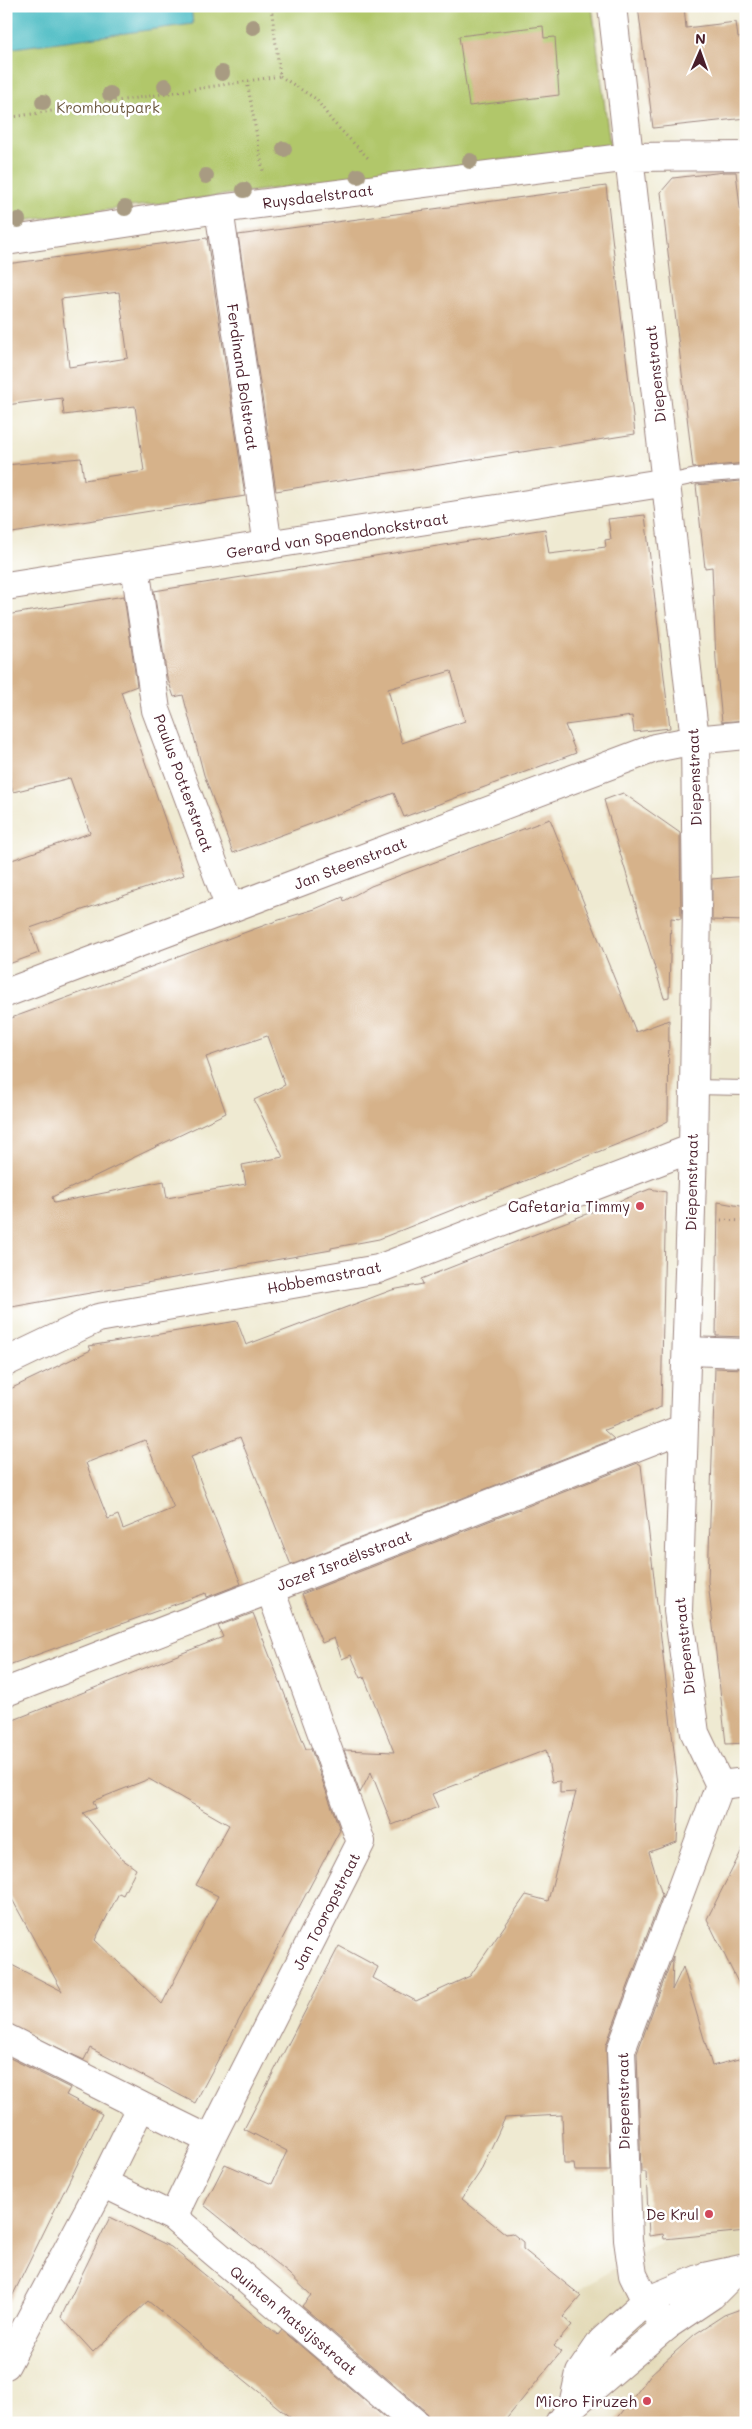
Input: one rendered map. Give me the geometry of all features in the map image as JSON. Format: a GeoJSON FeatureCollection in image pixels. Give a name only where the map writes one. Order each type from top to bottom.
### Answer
{"type":"FeatureCollection","features":[{"type":"Feature","properties":{"kind":"street","name":"Diepenstraat"},"geometry":{"type":"LineString","coordinates":[[612,6],[668,482],[695,740],[697,907],[693,1148],[687,1351],[682,1429],[678,1610],[695,1733],[733,1784],[620,2050],[628,2240],[633,2275],[646,2301],[666,2326]]}},
{"type":"Feature","properties":{"kind":"street","name":"Ruysdaelstraat"},"geometry":{"type":"LineString","coordinates":[[6,241],[269,202],[630,157],[746,156]]}},
{"type":"Feature","properties":{"kind":"street","name":"Ferdinand Bolstraat"},"geometry":{"type":"LineString","coordinates":[[219,209],[268,546]]}},
{"type":"Feature","properties":{"kind":"street","name":"Gerard van Spaendonckstraat"},"geometry":{"type":"LineString","coordinates":[[6,586],[668,482]]}},
{"type":"Feature","properties":{"kind":"street","name":"Paulus Potterstraat"},"geometry":{"type":"LineString","coordinates":[[135,566],[156,710],[230,908]]}},
{"type":"Feature","properties":{"kind":"street","name":"Jan Steenstraat"},"geometry":{"type":"LineString","coordinates":[[6,993],[655,748],[695,740],[746,735]]}},
{"type":"Feature","properties":{"kind":"street","name":"Hobbemastraat"},"geometry":{"type":"LineString","coordinates":[[6,1362],[98,1318],[378,1269],[693,1148]]}},
{"type":"Feature","properties":{"kind":"street"},"geometry":{"type":"LineString","coordinates":[[687,1351],[746,1353]]}},
{"type":"Feature","properties":{"kind":"street","name":"Jozef Israëlsstraat"},"geometry":{"type":"LineString","coordinates":[[6,1692],[682,1429]]}},
{"type":"Feature","properties":{"kind":"street","name":"Jan Tooropstraat"},"geometry":{"type":"LineString","coordinates":[[173,2217],[361,1842],[270,1589]]}},
{"type":"Feature","properties":{"kind":"street"},"geometry":{"type":"LineString","coordinates":[[6,2038],[210,2140]]}},
{"type":"Feature","properties":{"kind":"street"},"geometry":{"type":"LineString","coordinates":[[6,2365],[103,2183],[141,2106]]}},
{"type":"Feature","properties":{"kind":"street","name":"Quinten Matsijsstraat"},"geometry":{"type":"LineString","coordinates":[[103,2183],[173,2217],[415,2423]]}},
{"type":"Feature","properties":{"kind":"street"},"geometry":{"type":"LineString","coordinates":[[566,2414],[580,2373],[602,2341],[646,2301],[704,2277],[741,2270]]}},
{"type":"Feature","properties":{"kind":"street"},"geometry":{"type":"LineString","coordinates":[[566,2414],[666,2326],[712,2295],[741,2270]]}},
{"type":"Feature","properties":{"kind":"lane"},"geometry":{"type":"LineString","coordinates":[[668,482],[696,476],[746,472]]}},
{"type":"Feature","properties":{"kind":"lane"},"geometry":{"type":"LineString","coordinates":[[693,1087],[746,1088]]}},
{"type":"Feature","properties":{"kind":"path"},"geometry":{"type":"LineString","coordinates":[[271,6],[280,76]]}},
{"type":"Feature","properties":{"kind":"path"},"geometry":{"type":"LineString","coordinates":[[6,118],[280,76],[316,99],[332,121],[372,162],[376,189]]}},
{"type":"Feature","properties":{"kind":"path"},"geometry":{"type":"LineString","coordinates":[[247,81],[269,202]]}},
{"type":"Feature","properties":{"kind":"shaded area"},"geometry":{"type":"Polygon","coordinates":[[[746,2211],[746,2311],[625,2423],[464,2423],[580,2289],[648,2248],[746,2211]]]}},
{"type":"Feature","properties":{"kind":"green space","name":"Kromhoutpark"},"geometry":{"type":"Polygon","coordinates":[[[6,6],[592,6],[610,146],[6,223],[6,6]]]}},
{"type":"Feature","properties":{"kind":"water"},"geometry":{"type":"Polygon","coordinates":[[[6,6],[191,6],[193,24],[6,49],[6,6]]]}},
{"type":"Feature","properties":{"kind":"building"},"geometry":{"type":"Polygon","coordinates":[[[638,6],[684,6],[686,28],[736,22],[738,38],[746,37],[746,118],[653,128],[638,6]]]}},
{"type":"Feature","properties":{"kind":"building"},"geometry":{"type":"Polygon","coordinates":[[[543,26],[544,38],[555,37],[559,95],[469,106],[459,36],[543,26]]]}},
{"type":"Feature","properties":{"kind":"building"},"geometry":{"type":"Polygon","coordinates":[[[736,172],[742,225],[746,225],[746,463],[693,468],[661,192],[673,178],[736,172]]]}},
{"type":"Feature","properties":{"kind":"building"},"geometry":{"type":"Polygon","coordinates":[[[606,186],[635,434],[276,491],[238,235],[606,186]]]}},
{"type":"Feature","properties":{"kind":"building"},"geometry":{"type":"Polygon","coordinates":[[[207,238],[245,496],[6,534],[6,465],[81,458],[84,480],[144,471],[135,406],[64,415],[62,398],[6,405],[6,264],[207,238]],[[119,292],[61,299],[69,367],[128,358],[119,292]]]}},
{"type":"Feature","properties":{"kind":"building"},"geometry":{"type":"Polygon","coordinates":[[[741,481],[746,522],[746,720],[722,722],[716,661],[712,567],[705,568],[696,485],[741,481]]]}},
{"type":"Feature","properties":{"kind":"building"},"geometry":{"type":"Polygon","coordinates":[[[645,515],[670,728],[634,732],[632,716],[565,725],[576,753],[404,817],[394,793],[233,853],[204,775],[183,695],[174,697],[167,677],[154,591],[545,529],[549,554],[606,547],[605,540],[611,539],[608,519],[645,515]],[[451,671],[388,689],[402,743],[465,721],[451,671]]]}},
{"type":"Feature","properties":{"kind":"building"},"geometry":{"type":"Polygon","coordinates":[[[124,596],[137,686],[121,692],[184,875],[30,928],[39,953],[6,965],[6,862],[90,833],[70,778],[13,792],[6,762],[6,615],[124,596]]]}},
{"type":"Feature","properties":{"kind":"building"},"geometry":{"type":"Polygon","coordinates":[[[623,793],[680,833],[681,919],[671,918],[669,997],[664,998],[604,800],[623,793]]]}},
{"type":"Feature","properties":{"kind":"building"},"geometry":{"type":"Polygon","coordinates":[[[550,819],[636,1032],[669,1020],[668,1121],[643,1134],[379,1239],[331,1248],[331,1250],[6,1308],[6,1020],[279,920],[315,909],[343,897],[344,901],[371,886],[550,819]],[[267,1036],[206,1057],[226,1113],[52,1197],[54,1203],[164,1181],[167,1198],[246,1184],[242,1165],[283,1157],[254,1100],[285,1085],[267,1036]]]}},
{"type":"Feature","properties":{"kind":"building"},"geometry":{"type":"Polygon","coordinates":[[[746,876],[746,921],[712,920],[712,879],[746,876]]]}},
{"type":"Feature","properties":{"kind":"building"},"geometry":{"type":"Polygon","coordinates":[[[650,1189],[666,1192],[661,1407],[604,1430],[614,1439],[291,1565],[240,1437],[191,1457],[241,1584],[207,1597],[206,1593],[6,1666],[6,1391],[91,1350],[89,1346],[237,1321],[246,1345],[392,1290],[423,1284],[421,1279],[650,1189]],[[145,1440],[86,1463],[108,1519],[118,1515],[123,1529],[174,1508],[145,1440]]]}},
{"type":"Feature","properties":{"kind":"building"},"geometry":{"type":"Polygon","coordinates":[[[718,1202],[746,1207],[746,1337],[716,1336],[718,1202]]]}},
{"type":"Feature","properties":{"kind":"building"},"geometry":{"type":"Polygon","coordinates":[[[715,1368],[746,1369],[746,1743],[726,1744],[708,1581],[715,1368]]]}},
{"type":"Feature","properties":{"kind":"building"},"geometry":{"type":"Polygon","coordinates":[[[638,1463],[641,1465],[679,1794],[677,1842],[649,1852],[662,1895],[606,2045],[610,2171],[575,2171],[574,2164],[564,2164],[562,2115],[505,2118],[480,2172],[462,2199],[506,2234],[512,2233],[523,2242],[523,2249],[581,2296],[563,2317],[572,2325],[554,2346],[561,2352],[503,2423],[430,2423],[425,2411],[302,2306],[311,2295],[288,2273],[204,2205],[225,2164],[272,2184],[287,2151],[244,2129],[339,1946],[378,1967],[373,1978],[416,2001],[470,1976],[526,1895],[548,1901],[576,1792],[560,1793],[560,1781],[552,1782],[546,1750],[432,1794],[438,1807],[392,1825],[371,1772],[360,1793],[344,1750],[394,1752],[364,1677],[361,1678],[351,1655],[342,1659],[334,1638],[322,1643],[302,1594],[638,1463]]]}},
{"type":"Feature","properties":{"kind":"building"},"geometry":{"type":"Polygon","coordinates":[[[253,1613],[306,1749],[311,1749],[340,1830],[195,2103],[90,2048],[84,2060],[6,2023],[6,1962],[62,1991],[6,1888],[6,1723],[223,1637],[218,1626],[253,1613]],[[149,1779],[93,1801],[96,1808],[83,1813],[122,1859],[136,1869],[123,1895],[119,1893],[95,1940],[162,2004],[218,1896],[196,1885],[229,1825],[149,1779]]]}},
{"type":"Feature","properties":{"kind":"building"},"geometry":{"type":"Polygon","coordinates":[[[746,1842],[746,1999],[707,1919],[746,1842]]]}},
{"type":"Feature","properties":{"kind":"building"},"geometry":{"type":"Polygon","coordinates":[[[673,1956],[672,1990],[683,1967],[712,2066],[746,2057],[746,2231],[664,2239],[663,2234],[649,2236],[646,2172],[641,2172],[637,2053],[673,1956]]]}},
{"type":"Feature","properties":{"kind":"building"},"geometry":{"type":"Polygon","coordinates":[[[6,2056],[70,2088],[66,2095],[102,2114],[6,2309],[6,2056]]]}},
{"type":"Feature","properties":{"kind":"building"},"geometry":{"type":"Polygon","coordinates":[[[110,2217],[171,2247],[278,2335],[282,2330],[391,2423],[297,2423],[148,2301],[93,2352],[61,2317],[110,2217]]]}},
{"type":"Feature","properties":{"kind":"building"},"geometry":{"type":"Polygon","coordinates":[[[746,2307],[746,2423],[614,2423],[651,2374],[695,2334],[724,2315],[746,2307]]]}},
{"type":"Feature","properties":{"kind":"place","name":"Cafetaria Timmy"},"geometry":{"type":"Point","coordinates":[640,1206]}},
{"type":"Feature","properties":{"kind":"place","name":"De Krul"},"geometry":{"type":"Point","coordinates":[709,2214]}},
{"type":"Feature","properties":{"kind":"place","name":"Micro Firuzeh"},"geometry":{"type":"Point","coordinates":[647,2401]}}]}
